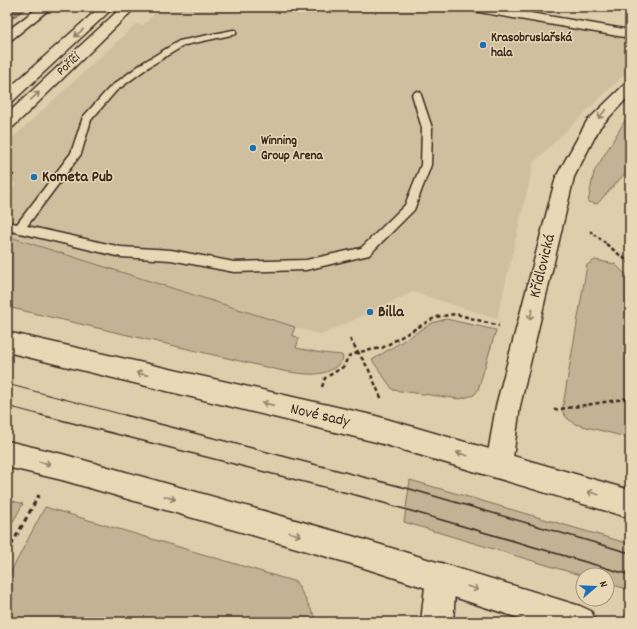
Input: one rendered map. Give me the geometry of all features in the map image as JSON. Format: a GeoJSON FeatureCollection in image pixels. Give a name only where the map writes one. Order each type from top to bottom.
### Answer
{"type":"FeatureCollection","features":[{"type":"Feature","properties":{"kind":"main road","name":"Poříčí"},"geometry":{"type":"LineString","coordinates":[[7,98],[108,7]]}},
{"type":"Feature","properties":{"kind":"main road","name":"Poříčí"},"geometry":{"type":"LineString","coordinates":[[7,123],[130,7]]}},
{"type":"Feature","properties":{"kind":"main road"},"geometry":{"type":"LineString","coordinates":[[473,7],[630,34]]}},
{"type":"Feature","properties":{"kind":"main road","name":"Křídlovická"},"geometry":{"type":"LineString","coordinates":[[499,465],[508,406],[565,177],[593,125],[630,87]]}},
{"type":"Feature","properties":{"kind":"main road","name":"Nové sady"},"geometry":{"type":"LineString","coordinates":[[7,342],[376,429],[630,504]]}},
{"type":"Feature","properties":{"kind":"main road"},"geometry":{"type":"LineString","coordinates":[[7,454],[70,469],[352,550],[580,622]]}},
{"type":"Feature","properties":{"kind":"main road"},"geometry":{"type":"LineString","coordinates":[[437,622],[441,578]]}},
{"type":"Feature","properties":{"kind":"street"},"geometry":{"type":"LineString","coordinates":[[7,37],[46,7]]}},
{"type":"Feature","properties":{"kind":"lane"},"geometry":{"type":"LineString","coordinates":[[19,229],[76,154],[86,119],[113,89],[146,64],[182,43],[233,32]]}},
{"type":"Feature","properties":{"kind":"lane"},"geometry":{"type":"LineString","coordinates":[[7,226],[121,252],[171,255],[234,267],[306,264],[365,252],[410,207],[426,165],[428,128],[417,94]]}},
{"type":"Feature","properties":{"kind":"path"},"geometry":{"type":"LineString","coordinates":[[7,173],[14,175]]}},
{"type":"Feature","properties":{"kind":"path"},"geometry":{"type":"LineString","coordinates":[[590,231],[630,263]]}},
{"type":"Feature","properties":{"kind":"path"},"geometry":{"type":"LineString","coordinates":[[322,387],[325,378],[343,367],[349,356],[359,352],[382,348],[429,320],[444,314],[456,314],[504,328]]}},
{"type":"Feature","properties":{"kind":"path"},"geometry":{"type":"LineString","coordinates":[[350,339],[378,385],[382,400]]}},
{"type":"Feature","properties":{"kind":"path"},"geometry":{"type":"LineString","coordinates":[[554,410],[630,398]]}},
{"type":"Feature","properties":{"kind":"path"},"geometry":{"type":"LineString","coordinates":[[7,553],[39,495]]}},
{"type":"Feature","properties":{"kind":"shaded area"},"geometry":{"type":"Polygon","coordinates":[[[7,7],[28,7],[7,22],[7,7]]]}},
{"type":"Feature","properties":{"kind":"shaded area"},"geometry":{"type":"Polygon","coordinates":[[[161,7],[439,7],[630,39],[630,69],[534,162],[497,319],[413,292],[321,335],[7,236],[7,192],[16,184],[7,181],[7,143],[136,24],[143,25],[161,7]]]}},
{"type":"Feature","properties":{"kind":"shaded area"},"geometry":{"type":"Polygon","coordinates":[[[626,119],[630,119],[630,168],[597,204],[588,202],[594,172],[626,119]]]}},
{"type":"Feature","properties":{"kind":"shaded area"},"geometry":{"type":"Polygon","coordinates":[[[7,236],[295,327],[292,335],[299,338],[296,348],[342,355],[343,359],[337,366],[323,373],[308,374],[283,371],[7,307],[7,236]]]}},
{"type":"Feature","properties":{"kind":"shaded area"},"geometry":{"type":"Polygon","coordinates":[[[595,260],[615,264],[630,279],[630,438],[575,424],[567,418],[562,411],[587,265],[595,260]]]}},
{"type":"Feature","properties":{"kind":"shaded area"},"geometry":{"type":"Polygon","coordinates":[[[446,319],[496,330],[478,390],[474,395],[460,399],[393,390],[372,360],[432,323],[446,319]]]}},
{"type":"Feature","properties":{"kind":"shaded area"},"geometry":{"type":"Polygon","coordinates":[[[410,480],[630,544],[630,590],[615,585],[615,567],[575,567],[575,574],[404,522],[410,480]]]}},
{"type":"Feature","properties":{"kind":"shaded area"},"geometry":{"type":"Polygon","coordinates":[[[7,499],[23,504],[7,532],[7,499]]]}},
{"type":"Feature","properties":{"kind":"shaded area"},"geometry":{"type":"Polygon","coordinates":[[[45,507],[296,582],[318,622],[7,622],[7,579],[45,507]]]}},
{"type":"Feature","properties":{"kind":"tram line"},"geometry":{"type":"LineString","coordinates":[[7,384],[128,416]]}},
{"type":"Feature","properties":{"kind":"tram line"},"geometry":{"type":"LineString","coordinates":[[7,406],[45,416]]}},
{"type":"Feature","properties":{"kind":"tram line"},"geometry":{"type":"LineString","coordinates":[[41,415],[363,497],[630,575]]}},
{"type":"Feature","properties":{"kind":"tram line"},"geometry":{"type":"LineString","coordinates":[[125,415],[410,489],[630,553]]}},
{"type":"Feature","properties":{"kind":"place","name":"Krasobruslařská hala"},"geometry":{"type":"Point","coordinates":[483,45]}},
{"type":"Feature","properties":{"kind":"place","name":"Winning Group Arena"},"geometry":{"type":"Point","coordinates":[253,148]}},
{"type":"Feature","properties":{"kind":"place","name":"Kometa Pub"},"geometry":{"type":"Point","coordinates":[34,177]}},
{"type":"Feature","properties":{"kind":"place","name":"Billa"},"geometry":{"type":"Point","coordinates":[370,312]}}]}
